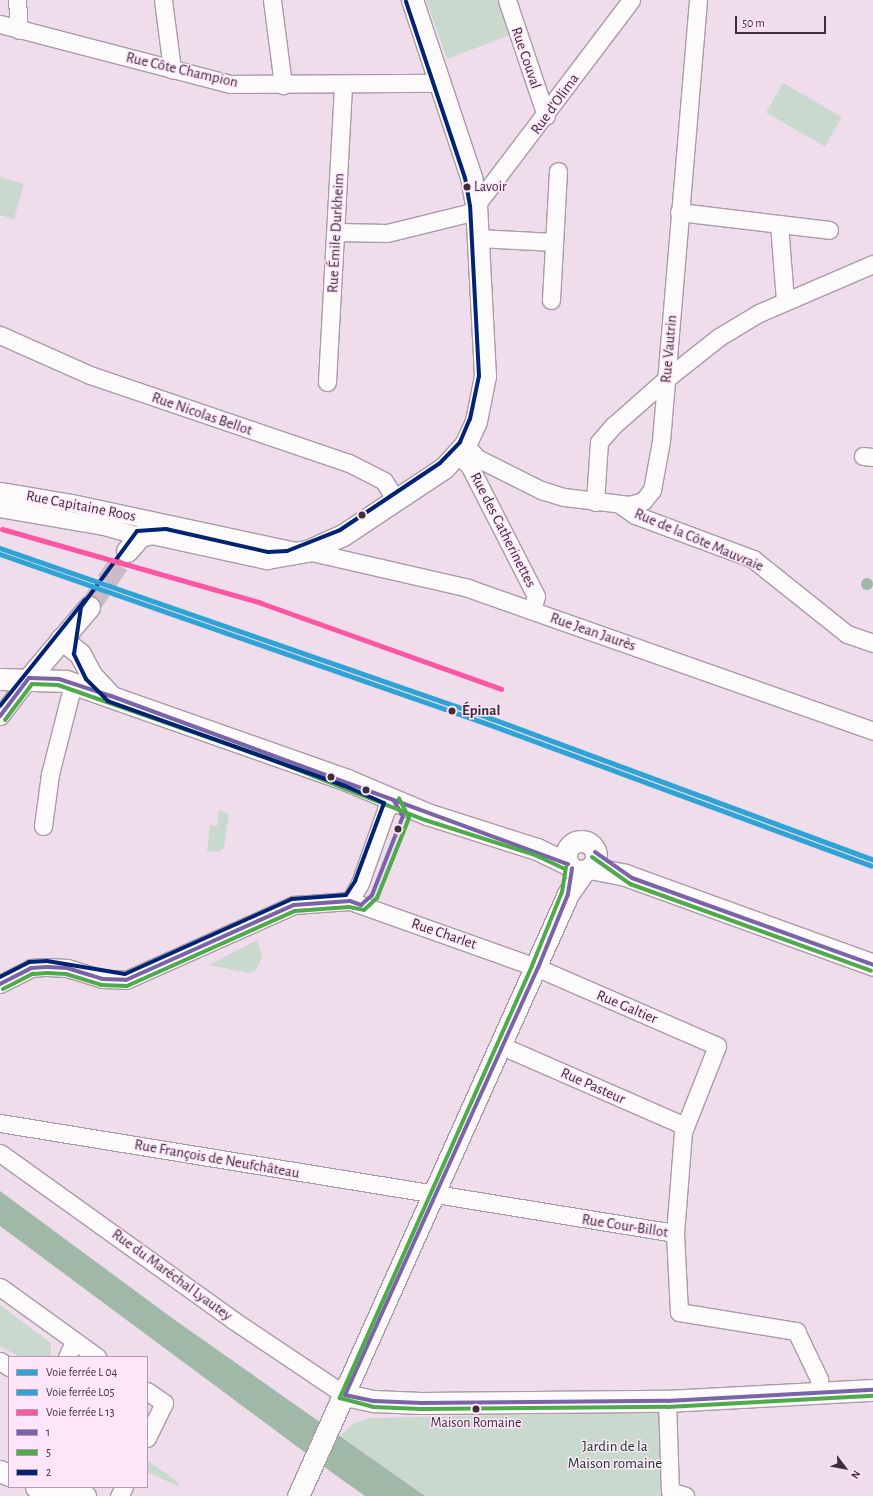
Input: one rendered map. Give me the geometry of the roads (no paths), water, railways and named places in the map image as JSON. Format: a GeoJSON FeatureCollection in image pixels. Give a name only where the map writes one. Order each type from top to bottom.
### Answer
{"type":"FeatureCollection","features":[{"type":"Feature","properties":{"kind":"main road"},"geometry":{"type":"LineString","coordinates":[[134,543],[165,535],[267,558],[305,552],[343,536],[444,468],[461,450],[476,421],[485,376],[476,208],[471,177],[412,0]]}},
{"type":"Feature","properties":{"kind":"main road"},"geometry":{"type":"LineString","coordinates":[[29,678],[87,609],[80,654]]}},
{"type":"Feature","properties":{"kind":"main road"},"geometry":{"type":"LineString","coordinates":[[61,639],[80,654],[91,675],[111,696]]}},
{"type":"Feature","properties":{"kind":"main road"},"geometry":{"type":"LineString","coordinates":[[2,676],[73,684],[111,696],[267,751],[394,801],[504,841],[580,861],[625,875],[873,965]]}},
{"type":"Feature","properties":{"kind":"main road"},"geometry":{"type":"LineString","coordinates":[[297,1492],[313,1466],[538,968],[580,861]]}},
{"type":"Feature","properties":{"kind":"main road"},"geometry":{"type":"LineString","coordinates":[[345,1395],[374,1401],[421,1403],[667,1401],[873,1390]]}},
{"type":"Feature","properties":{"kind":"main road"},"geometry":{"type":"LineString","coordinates":[[38,1488],[56,1496]]}},
{"type":"Feature","properties":{"kind":"main road"},"geometry":{"type":"LineString","coordinates":[[66,1488],[85,1496]]}},
{"type":"Feature","properties":{"kind":"street"},"geometry":{"type":"LineString","coordinates":[[17,0],[19,30]]}},
{"type":"Feature","properties":{"kind":"street"},"geometry":{"type":"LineString","coordinates":[[163,0],[172,69]]}},
{"type":"Feature","properties":{"kind":"street"},"geometry":{"type":"LineString","coordinates":[[272,0],[283,85]]}},
{"type":"Feature","properties":{"kind":"street","name":"Rue Couval"},"geometry":{"type":"LineString","coordinates":[[507,0],[546,116]]}},
{"type":"Feature","properties":{"kind":"street","name":"Rue d'Olima"},"geometry":{"type":"LineString","coordinates":[[476,208],[631,0]]}},
{"type":"Feature","properties":{"kind":"street","name":"Rue Vautrin"},"geometry":{"type":"LineString","coordinates":[[461,450],[541,490],[595,502],[621,505],[643,501],[652,490],[666,379],[698,0]]}},
{"type":"Feature","properties":{"kind":"street","name":"Rue Côte Champion"},"geometry":{"type":"LineString","coordinates":[[0,24],[230,84],[283,85],[440,83]]}},
{"type":"Feature","properties":{"kind":"street","name":"Rue Émile Durkheim"},"geometry":{"type":"LineString","coordinates":[[327,382],[343,84]]}},
{"type":"Feature","properties":{"kind":"street"},"geometry":{"type":"LineString","coordinates":[[551,300],[558,171]]}},
{"type":"Feature","properties":{"kind":"street"},"geometry":{"type":"LineString","coordinates":[[336,232],[386,233],[476,208]]}},
{"type":"Feature","properties":{"kind":"street"},"geometry":{"type":"LineString","coordinates":[[679,212],[829,230]]}},
{"type":"Feature","properties":{"kind":"street"},"geometry":{"type":"LineString","coordinates":[[779,224],[786,301]]}},
{"type":"Feature","properties":{"kind":"street"},"geometry":{"type":"LineString","coordinates":[[478,238],[554,242]]}},
{"type":"Feature","properties":{"kind":"street"},"geometry":{"type":"LineString","coordinates":[[595,502],[600,442],[614,425],[666,379],[719,337],[786,301],[873,264]]}},
{"type":"Feature","properties":{"kind":"street","name":"Rue Nicolas Bellot"},"geometry":{"type":"LineString","coordinates":[[0,335],[90,375],[349,463],[384,481],[396,500]]}},
{"type":"Feature","properties":{"kind":"street","name":"Rue des Catherinettes"},"geometry":{"type":"LineString","coordinates":[[461,450],[536,596],[532,610]]}},
{"type":"Feature","properties":{"kind":"street","name":"Rue Capitaine Roos"},"geometry":{"type":"LineString","coordinates":[[0,491],[72,503],[305,552]]}},
{"type":"Feature","properties":{"kind":"street","name":"Rue de la Côte Mauvraie"},"geometry":{"type":"LineString","coordinates":[[621,505],[635,515],[753,559],[772,570],[847,634],[873,643]]}},
{"type":"Feature","properties":{"kind":"street","name":"Rue Capitaine Roos"},"geometry":{"type":"LineString","coordinates":[[0,508],[134,543]]}},
{"type":"Feature","properties":{"kind":"street","name":"Rue Jean Jaurès"},"geometry":{"type":"LineString","coordinates":[[305,552],[468,588],[873,731]]}},
{"type":"Feature","properties":{"kind":"street"},"geometry":{"type":"LineString","coordinates":[[0,716],[29,678]]}},
{"type":"Feature","properties":{"kind":"street"},"geometry":{"type":"LineString","coordinates":[[42,826],[50,774],[73,684]]}},
{"type":"Feature","properties":{"kind":"street"},"geometry":{"type":"LineString","coordinates":[[0,984],[31,968],[47,967],[67,968],[102,979],[126,980],[294,905],[350,901],[386,810],[394,801]]}},
{"type":"Feature","properties":{"kind":"street","name":"Rue Charlet"},"geometry":{"type":"LineString","coordinates":[[350,901],[538,968]]}},
{"type":"Feature","properties":{"kind":"street","name":"Rue Galtier"},"geometry":{"type":"LineString","coordinates":[[538,968],[717,1046],[685,1126]]}},
{"type":"Feature","properties":{"kind":"street","name":"Rue Pasteur"},"geometry":{"type":"LineString","coordinates":[[502,1046],[685,1126]]}},
{"type":"Feature","properties":{"kind":"street","name":"Rue François de Neufchâteau"},"geometry":{"type":"LineString","coordinates":[[0,1123],[434,1196]]}},
{"type":"Feature","properties":{"kind":"street"},"geometry":{"type":"LineString","coordinates":[[675,1233],[685,1126]]}},
{"type":"Feature","properties":{"kind":"street","name":"Rue du Maréchal Lyautey"},"geometry":{"type":"LineString","coordinates":[[0,1153],[232,1320],[345,1395]]}},
{"type":"Feature","properties":{"kind":"street","name":"Rue Cour-Billot"},"geometry":{"type":"LineString","coordinates":[[434,1196],[675,1233],[679,1312],[796,1331],[819,1379],[820,1392]]}},
{"type":"Feature","properties":{"kind":"street"},"geometry":{"type":"LineString","coordinates":[[0,1287],[70,1350],[92,1356]]}},
{"type":"Feature","properties":{"kind":"street"},"geometry":{"type":"LineString","coordinates":[[148,1392],[164,1403],[148,1436]]}},
{"type":"Feature","properties":{"kind":"street"},"geometry":{"type":"LineString","coordinates":[[667,1401],[670,1491],[685,1496]]}},
{"type":"Feature","properties":{"kind":"tunnel"},"geometry":{"type":"LineString","coordinates":[[89,607],[127,551]]}},
{"type":"Feature","properties":{"kind":"rail line","name":"L05"},"geometry":{"type":"LineString","coordinates":[[0,554],[488,724],[871,866]]}},
{"type":"Feature","properties":{"kind":"place","name":"Lavoir"},"geometry":{"type":"Point","coordinates":[467,187]}},
{"type":"Feature","properties":{"kind":"place","name":"Épinal"},"geometry":{"type":"Point","coordinates":[452,711]}},
{"type":"Feature","properties":{"kind":"place","name":"Maison Romaine"},"geometry":{"type":"Point","coordinates":[476,1409]}},
{"type":"Feature","properties":{"kind":"park label","name":"Jardin de la Maison romaine"},"geometry":{"type":"Point","coordinates":[615,1454]}}]}
